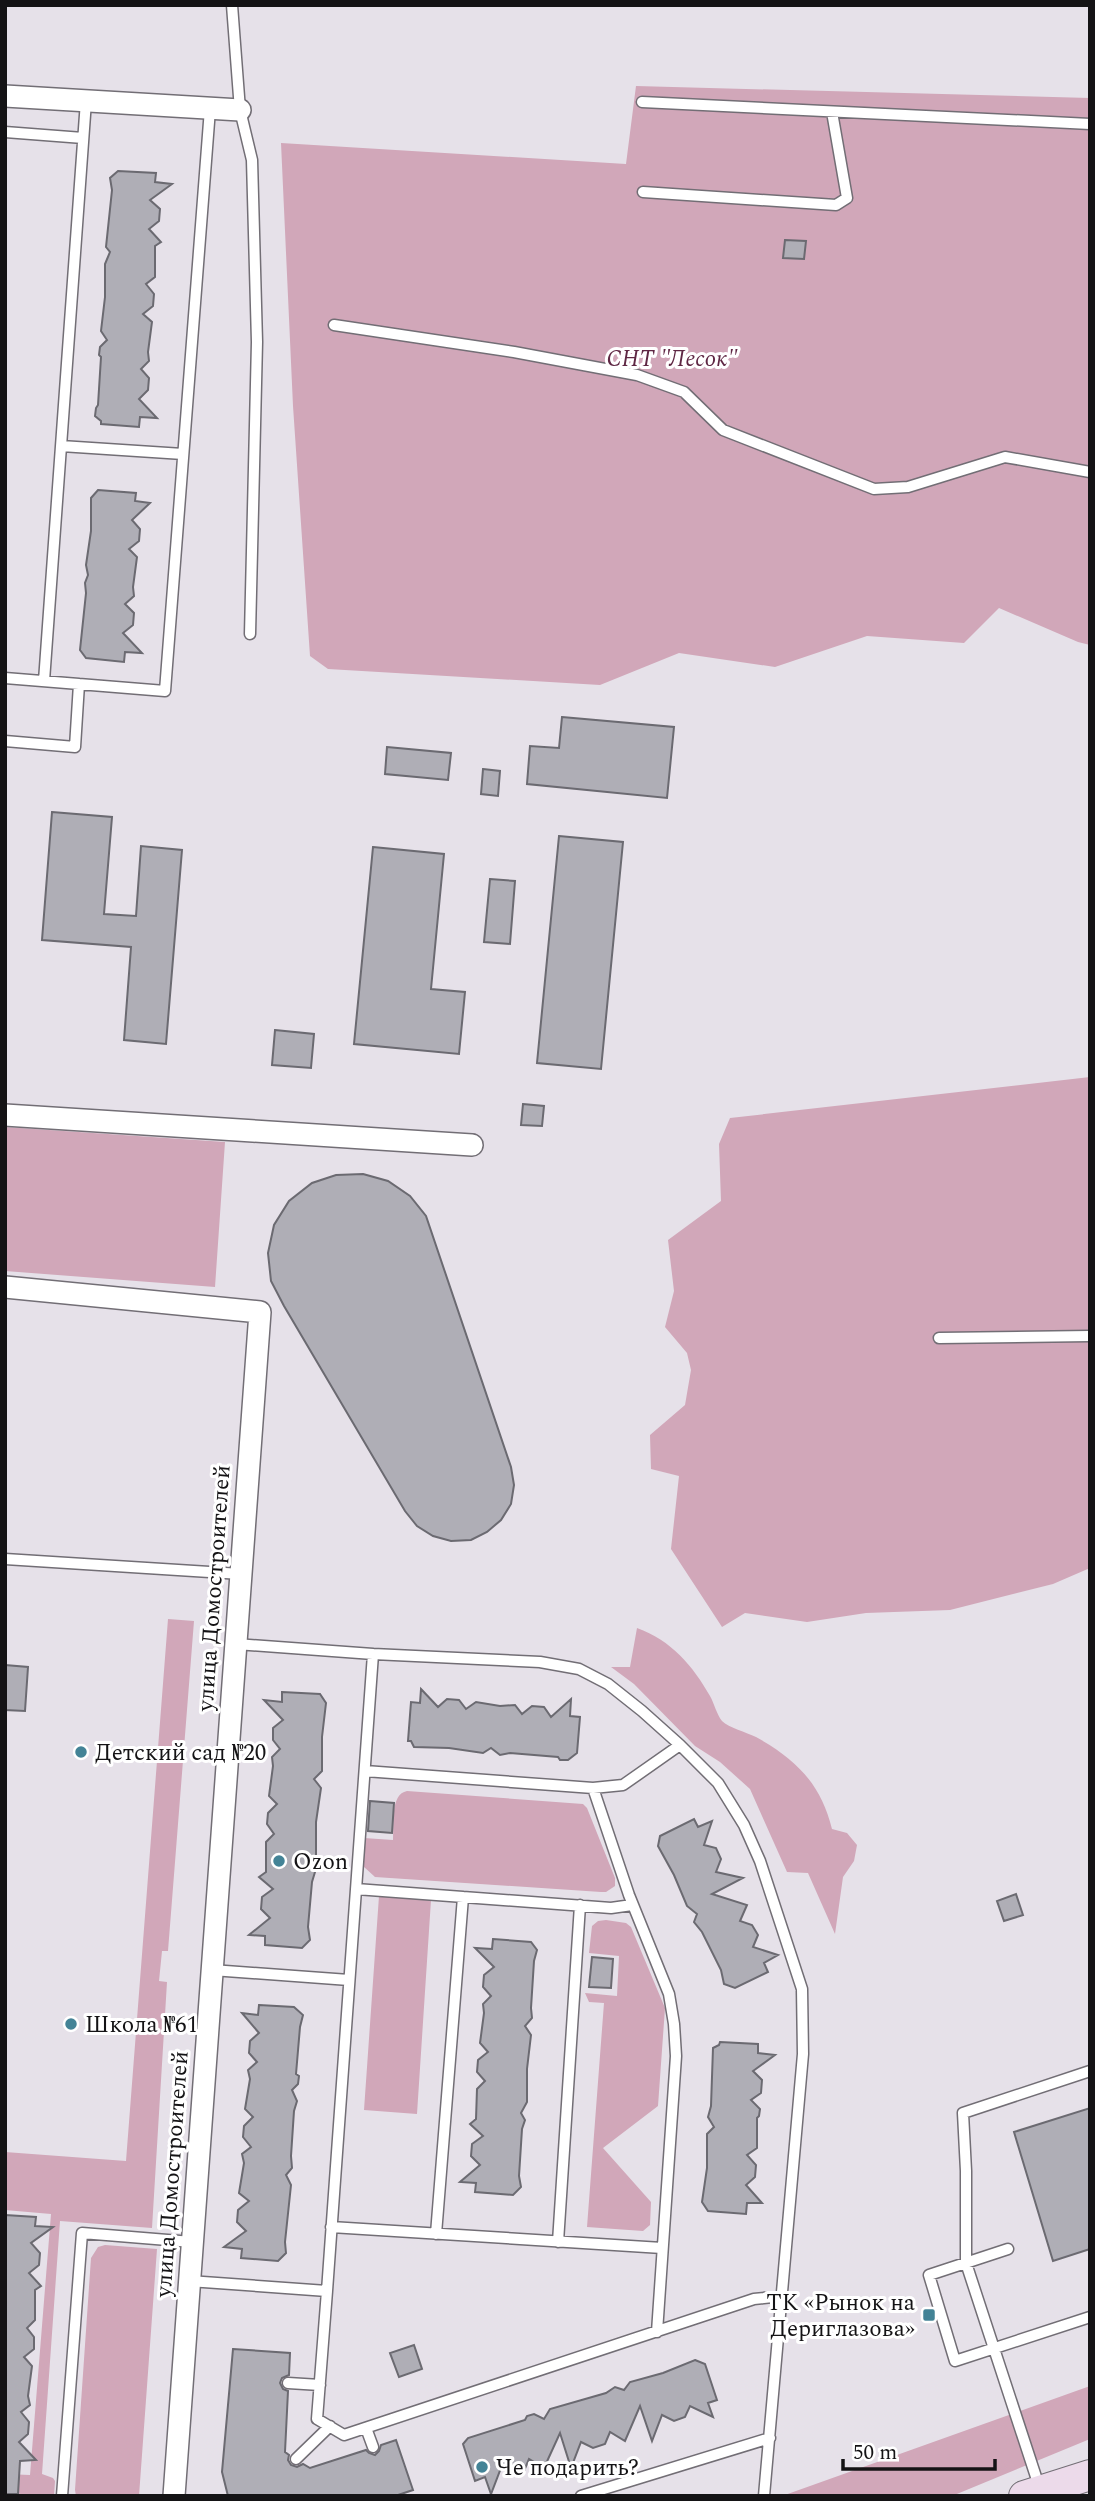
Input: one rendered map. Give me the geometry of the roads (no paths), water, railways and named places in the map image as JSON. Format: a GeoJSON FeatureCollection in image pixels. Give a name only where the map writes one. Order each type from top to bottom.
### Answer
{"type":"FeatureCollection","features":[{"type":"Feature","properties":{"kind":"street"},"geometry":{"type":"LineString","coordinates":[[5,96],[240,110]]}},
{"type":"Feature","properties":{"kind":"street"},"geometry":{"type":"LineString","coordinates":[[5,1115],[472,1145]]}},
{"type":"Feature","properties":{"kind":"street","name":"улица Домостроителей"},"geometry":{"type":"LineString","coordinates":[[5,1287],[260,1312],[174,2496]]}},
{"type":"Feature","properties":{"kind":"street"},"geometry":{"type":"LineString","coordinates":[[1032,2493],[1090,2474]]}},
{"type":"Feature","properties":{"kind":"lane"},"geometry":{"type":"LineString","coordinates":[[232,5],[240,110],[252,160],[257,342],[250,634]]}},
{"type":"Feature","properties":{"kind":"lane"},"geometry":{"type":"LineString","coordinates":[[44,681],[86,101]]}},
{"type":"Feature","properties":{"kind":"lane"},"geometry":{"type":"LineString","coordinates":[[642,102],[1090,124]]}},
{"type":"Feature","properties":{"kind":"lane"},"geometry":{"type":"LineString","coordinates":[[5,678],[165,691],[210,109]]}},
{"type":"Feature","properties":{"kind":"lane"},"geometry":{"type":"LineString","coordinates":[[643,192],[836,205],[847,198],[832,112]]}},
{"type":"Feature","properties":{"kind":"lane"},"geometry":{"type":"LineString","coordinates":[[5,132],[83,138]]}},
{"type":"Feature","properties":{"kind":"lane"},"geometry":{"type":"LineString","coordinates":[[334,325],[514,352],[637,375],[684,392],[723,430],[874,489],[908,487],[1006,457],[1090,472]]}},
{"type":"Feature","properties":{"kind":"lane"},"geometry":{"type":"LineString","coordinates":[[61,446],[183,454]]}},
{"type":"Feature","properties":{"kind":"lane"},"geometry":{"type":"LineString","coordinates":[[5,741],[75,747],[79,684]]}},
{"type":"Feature","properties":{"kind":"lane"},"geometry":{"type":"LineString","coordinates":[[939,1338],[1090,1336]]}},
{"type":"Feature","properties":{"kind":"lane"},"geometry":{"type":"LineString","coordinates":[[5,1559],[241,1574]]}},
{"type":"Feature","properties":{"kind":"lane"},"geometry":{"type":"LineString","coordinates":[[236,1644],[540,1662],[579,1669],[608,1684],[642,1711],[718,1783],[744,1825],[773,1898],[802,1989],[803,2054],[764,2496]]}},
{"type":"Feature","properties":{"kind":"lane"},"geometry":{"type":"LineString","coordinates":[[373,1654],[317,2419],[344,2435],[754,2299],[782,2296]]}},
{"type":"Feature","properties":{"kind":"lane"},"geometry":{"type":"LineString","coordinates":[[365,1770],[593,1788],[623,1785],[680,1745]]}},
{"type":"Feature","properties":{"kind":"lane"},"geometry":{"type":"LineString","coordinates":[[593,1788],[632,1905],[669,1994],[674,2024],[676,2056],[657,2332]]}},
{"type":"Feature","properties":{"kind":"lane"},"geometry":{"type":"LineString","coordinates":[[356,1889],[611,1908],[632,1905]]}},
{"type":"Feature","properties":{"kind":"lane"},"geometry":{"type":"LineString","coordinates":[[436,2234],[463,1897]]}},
{"type":"Feature","properties":{"kind":"lane"},"geometry":{"type":"LineString","coordinates":[[558,2242],[580,1905]]}},
{"type":"Feature","properties":{"kind":"lane"},"geometry":{"type":"LineString","coordinates":[[212,1970],[349,1980]]}},
{"type":"Feature","properties":{"kind":"lane"},"geometry":{"type":"LineString","coordinates":[[1032,2493],[994,2347],[966,2263],[963,2113],[1090,2071]]}},
{"type":"Feature","properties":{"kind":"lane"},"geometry":{"type":"LineString","coordinates":[[331,2227],[662,2248]]}},
{"type":"Feature","properties":{"kind":"lane"},"geometry":{"type":"LineString","coordinates":[[62,2496],[82,2233],[192,2242]]}},
{"type":"Feature","properties":{"kind":"lane"},"geometry":{"type":"LineString","coordinates":[[1008,2249],[929,2275],[955,2361],[1090,2317]]}},
{"type":"Feature","properties":{"kind":"lane"},"geometry":{"type":"LineString","coordinates":[[189,2281],[327,2291]]}},
{"type":"Feature","properties":{"kind":"lane"},"geometry":{"type":"LineString","coordinates":[[288,2383],[320,2385]]}},
{"type":"Feature","properties":{"kind":"lane"},"geometry":{"type":"LineString","coordinates":[[296,2459],[330,2427]]}},
{"type":"Feature","properties":{"kind":"lane"},"geometry":{"type":"LineString","coordinates":[[366,2428],[373,2447]]}},
{"type":"Feature","properties":{"kind":"lane"},"geometry":{"type":"LineString","coordinates":[[581,2496],[770,2438]]}},
{"type":"Feature","properties":{"kind":"place","name":"Детский сад №20"},"geometry":{"type":"Point","coordinates":[81,1752]}},
{"type":"Feature","properties":{"kind":"place","name":"Ozon"},"geometry":{"type":"Point","coordinates":[279,1861]}},
{"type":"Feature","properties":{"kind":"place","name":"Школа №61"},"geometry":{"type":"Point","coordinates":[71,2024]}},
{"type":"Feature","properties":{"kind":"place","name":"ТК «Рынок на Дериглазова»"},"geometry":{"type":"Point","coordinates":[929,2315]}},
{"type":"Feature","properties":{"kind":"place","name":"Че подарить?"},"geometry":{"type":"Point","coordinates":[482,2467]}},
{"type":"Feature","properties":{"kind":"park label","name":"СНТ \"Лесок\""},"geometry":{"type":"Point","coordinates":[672,358]}}]}
